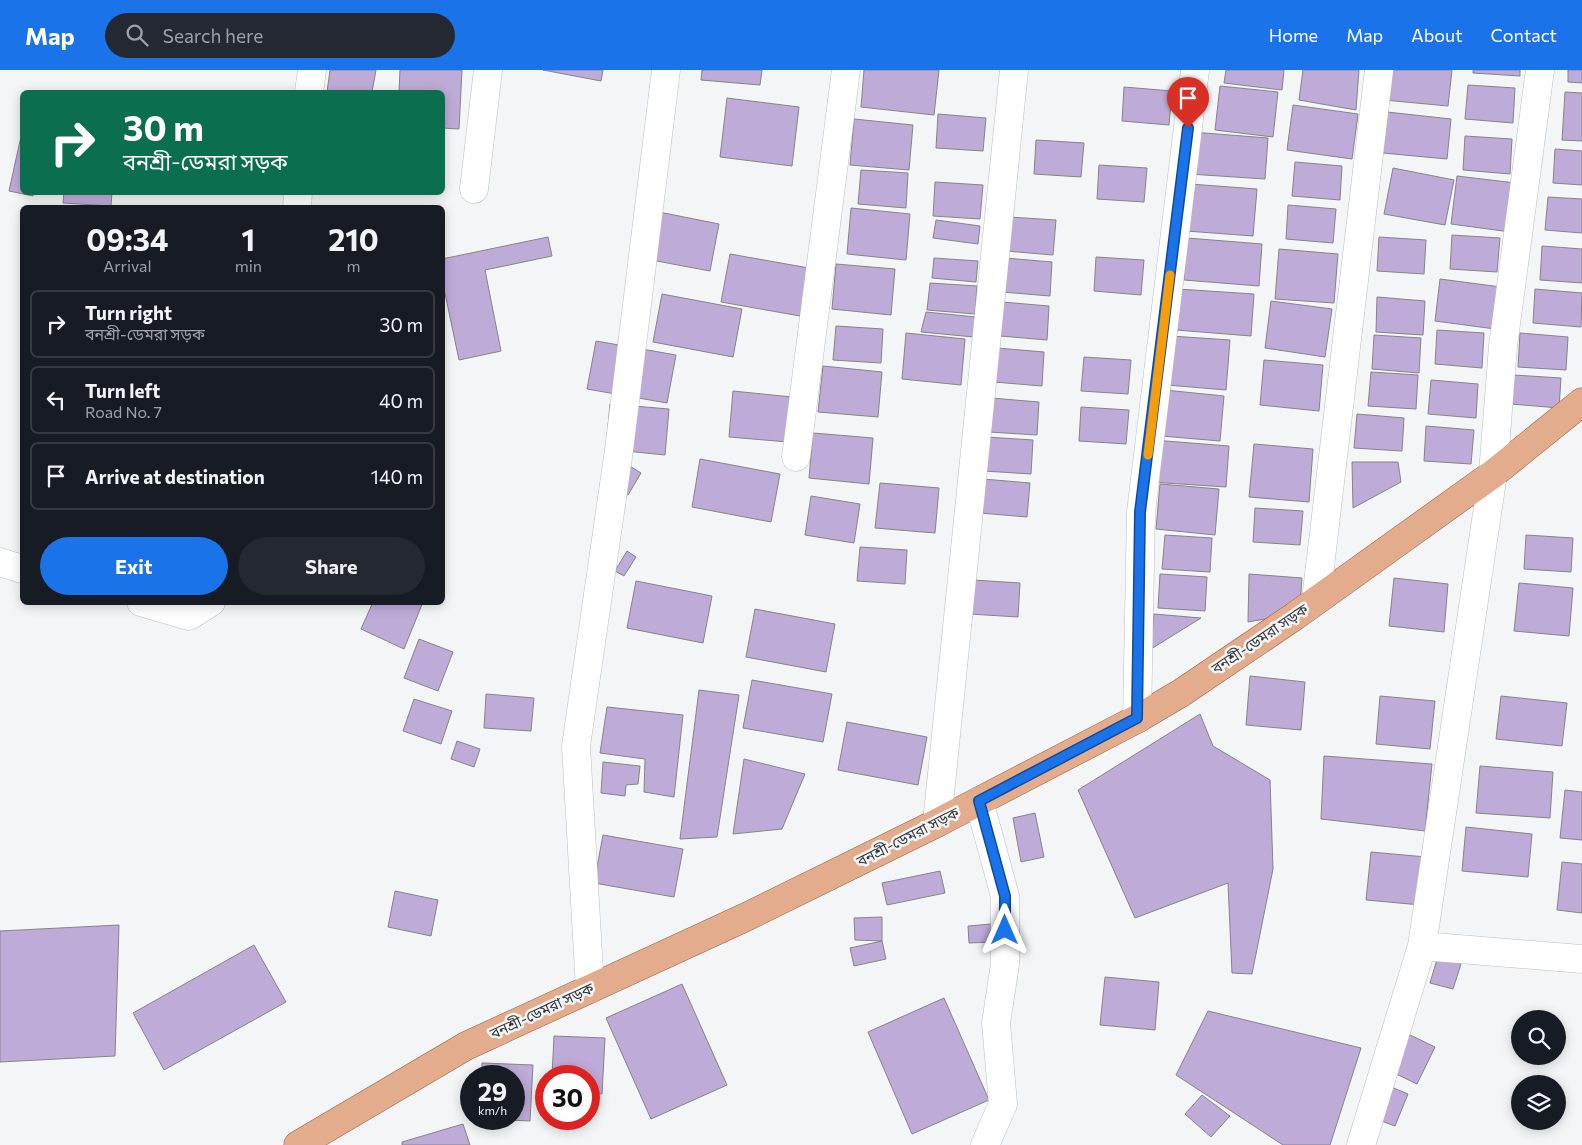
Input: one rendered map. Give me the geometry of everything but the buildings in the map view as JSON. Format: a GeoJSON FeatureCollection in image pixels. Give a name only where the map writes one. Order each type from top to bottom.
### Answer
{"type":"FeatureCollection","features":[{"type":"Feature","properties":{"kind":"main road","name":"বনশ্রী-ডেমরা সড়ক"},"geometry":{"type":"LineString","coordinates":[[298,1145],[466,1046],[746,917],[937,823],[1181,693],[1493,474],[1582,402]]}},
{"type":"Feature","properties":{"kind":"street"},"geometry":{"type":"LineString","coordinates":[[310,90],[312,70]]}},
{"type":"Feature","properties":{"kind":"street"},"geometry":{"type":"LineString","coordinates":[[474,189],[488,70]]}},
{"type":"Feature","properties":{"kind":"street"},"geometry":{"type":"LineString","coordinates":[[590,989],[576,746],[619,450],[666,70]]}},
{"type":"Feature","properties":{"kind":"street"},"geometry":{"type":"LineString","coordinates":[[796,457],[846,70]]}},
{"type":"Feature","properties":{"kind":"street"},"geometry":{"type":"LineString","coordinates":[[937,823],[1014,70]]}},
{"type":"Feature","properties":{"kind":"street"},"geometry":{"type":"LineString","coordinates":[[1137,718],[1140,512],[1195,70]]}},
{"type":"Feature","properties":{"kind":"street"},"geometry":{"type":"LineString","coordinates":[[1316,600],[1379,70]]}},
{"type":"Feature","properties":{"kind":"street"},"geometry":{"type":"LineString","coordinates":[[1361,1145],[1422,946],[1493,474],[1503,346],[1540,70]]}},
{"type":"Feature","properties":{"kind":"street"},"geometry":{"type":"LineString","coordinates":[[0,562],[20,567]]}},
{"type":"Feature","properties":{"kind":"street"},"geometry":{"type":"LineString","coordinates":[[151,605],[189,616],[206,605]]}},
{"type":"Feature","properties":{"kind":"street"},"geometry":{"type":"LineString","coordinates":[[979,801],[1005,896],[1005,964],[996,1023],[1003,1104],[985,1145]]}},
{"type":"Feature","properties":{"kind":"street"},"geometry":{"type":"LineString","coordinates":[[1422,946],[1582,960]]}},
{"type":"Feature","properties":{"kind":"slow traffic"},"geometry":{"type":"LineString","coordinates":[[1148,455],[1170,275]]}},
{"type":"Feature","properties":{"kind":"route"},"geometry":{"type":"LineString","coordinates":[[1005,930],[1005,896],[979,801],[1137,718],[1140,512],[1188,128]]}}]}
